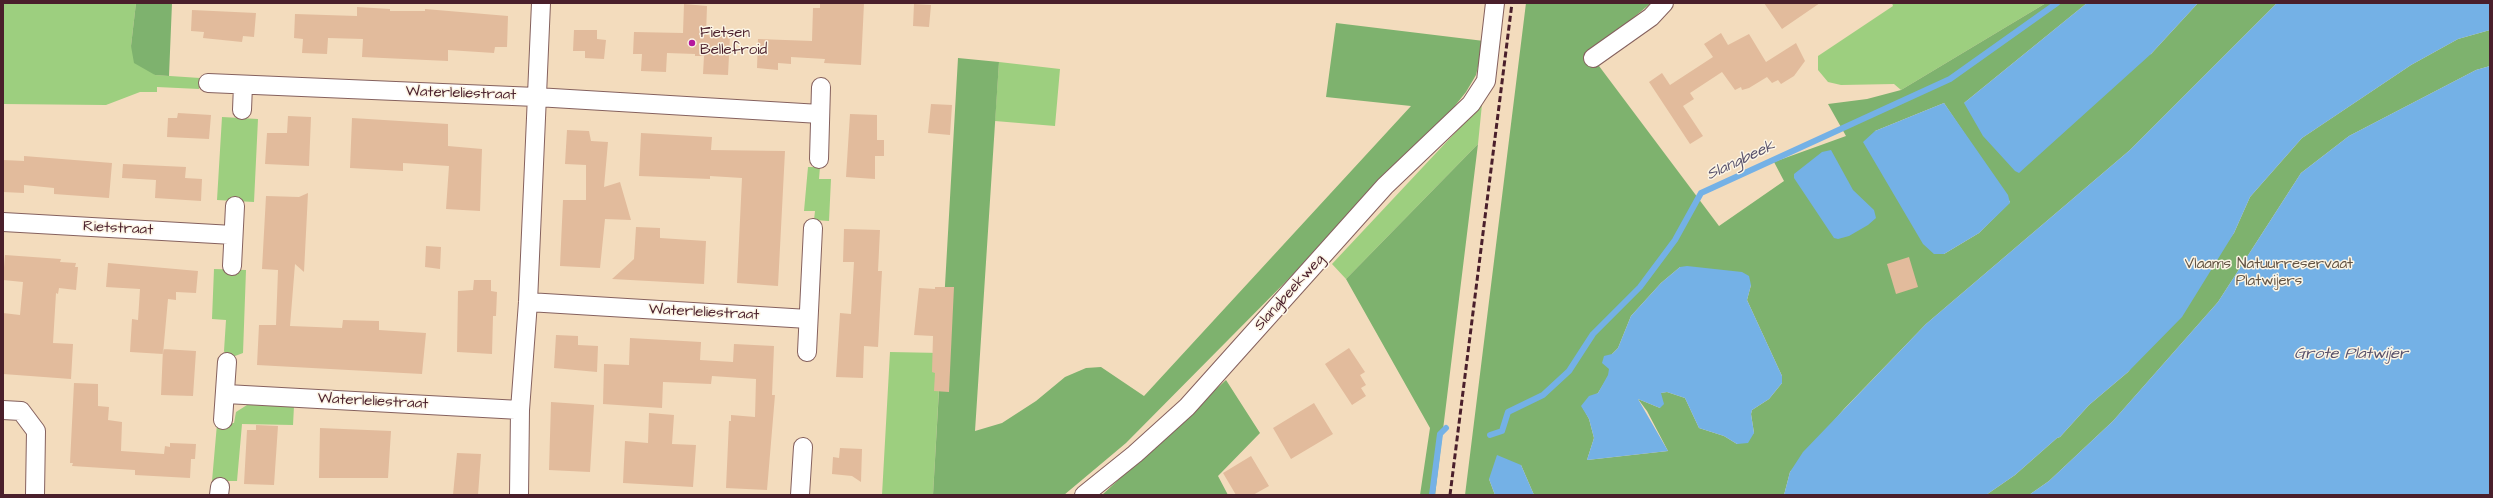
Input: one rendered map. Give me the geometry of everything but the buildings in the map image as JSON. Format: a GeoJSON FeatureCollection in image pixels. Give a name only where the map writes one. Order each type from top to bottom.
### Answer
{"type":"FeatureCollection","features":[{"type":"Feature","properties":{"kind":"street","name":"Waterleliestraat"},"geometry":{"type":"LineString","coordinates":[[520,495],[520,410],[528,302],[541,3]]}},
{"type":"Feature","properties":{"kind":"street","name":"Slangbeekweg"},"geometry":{"type":"LineString","coordinates":[[1084,495],[1135,454],[1187,407],[1385,186],[1471,104],[1486,81],[1495,3]]}},
{"type":"Feature","properties":{"kind":"street"},"geometry":{"type":"LineString","coordinates":[[1593,58],[1651,17],[1664,3]]}},
{"type":"Feature","properties":{"kind":"street","name":"Waterleliestraat"},"geometry":{"type":"LineString","coordinates":[[208,83],[536,97],[820,114]]}},
{"type":"Feature","properties":{"kind":"street"},"geometry":{"type":"LineString","coordinates":[[242,110],[243,84]]}},
{"type":"Feature","properties":{"kind":"street"},"geometry":{"type":"LineString","coordinates":[[819,160],[821,88]]}},
{"type":"Feature","properties":{"kind":"street"},"geometry":{"type":"LineString","coordinates":[[232,266],[235,206]]}},
{"type":"Feature","properties":{"kind":"street","name":"Rietstraat"},"geometry":{"type":"LineString","coordinates":[[3,222],[233,235]]}},
{"type":"Feature","properties":{"kind":"street"},"geometry":{"type":"LineString","coordinates":[[807,352],[813,228]]}},
{"type":"Feature","properties":{"kind":"street","name":"Waterleliestraat"},"geometry":{"type":"LineString","coordinates":[[528,302],[808,319]]}},
{"type":"Feature","properties":{"kind":"street"},"geometry":{"type":"LineString","coordinates":[[224,420],[227,362]]}},
{"type":"Feature","properties":{"kind":"street","name":"Waterleliestraat"},"geometry":{"type":"LineString","coordinates":[[226,394],[520,410]]}},
{"type":"Feature","properties":{"kind":"street"},"geometry":{"type":"LineString","coordinates":[[3,410],[21,411],[36,432],[35,495]]}},
{"type":"Feature","properties":{"kind":"street"},"geometry":{"type":"LineString","coordinates":[[800,495],[803,447]]}},
{"type":"Feature","properties":{"kind":"green space"},"geometry":{"type":"Polygon","coordinates":[[[3,3],[136,3],[131,46],[155,75],[200,78],[199,89],[157,87],[157,92],[140,92],[106,105],[3,104],[3,3]]]}},
{"type":"Feature","properties":{"kind":"green space"},"geometry":{"type":"Polygon","coordinates":[[[136,3],[172,3],[169,76],[155,75],[134,63],[131,46],[136,3]]]}},
{"type":"Feature","properties":{"kind":"green space"},"geometry":{"type":"Polygon","coordinates":[[[1526,3],[1651,3],[1590,54],[1719,226],[1784,181],[1774,162],[1846,136],[1828,104],[1867,99],[1901,90],[2046,3],[2087,3],[1964,103],[2151,54],[2198,3],[2277,3],[2130,150],[1926,324],[1844,409],[1790,472],[1784,495],[1534,495],[1521,465],[1489,479],[1495,495],[1465,495],[1526,3]],[[1944,103],[1875,131],[1944,254],[1979,233],[2010,202],[1944,103]],[[1680,267],[1661,283],[1631,316],[1618,348],[1612,354],[1609,375],[1598,393],[1582,406],[1589,419],[1594,438],[1587,460],[1668,451],[1647,411],[1638,399],[1660,408],[1661,393],[1667,392],[1685,398],[1699,428],[1724,436],[1737,444],[1754,433],[1751,414],[1752,410],[1769,399],[1782,383],[1782,376],[1747,300],[1751,285],[1680,267]]]}},
{"type":"Feature","properties":{"kind":"green space"},"geometry":{"type":"Polygon","coordinates":[[[1892,3],[2046,3],[1901,90],[1894,84],[1841,85],[1828,82],[1818,70],[1818,56],[1893,6],[1892,3]]]}},
{"type":"Feature","properties":{"kind":"green space"},"geometry":{"type":"Polygon","coordinates":[[[1336,23],[1484,41],[1476,75],[1466,92],[1434,132],[1126,443],[1064,495],[933,495],[958,58],[999,62],[975,431],[1002,423],[1036,401],[1065,377],[1086,368],[1101,367],[1144,396],[1411,106],[1326,97],[1336,23]]]}},
{"type":"Feature","properties":{"kind":"green space"},"geometry":{"type":"Polygon","coordinates":[[[2490,30],[2490,66],[2476,70],[2349,136],[2301,173],[2218,302],[2113,421],[2049,481],[2029,495],[1986,495],[2015,475],[2060,437],[2089,405],[2128,372],[2234,233],[2250,197],[2302,138],[2411,65],[2458,39],[2490,30]]]}},
{"type":"Feature","properties":{"kind":"green space"},"geometry":{"type":"Polygon","coordinates":[[[999,62],[1060,69],[1055,126],[995,121],[999,62]]]}},
{"type":"Feature","properties":{"kind":"green space"},"geometry":{"type":"Polygon","coordinates":[[[1482,104],[1478,144],[1346,279],[1332,264],[1482,104]]]}},
{"type":"Feature","properties":{"kind":"green space"},"geometry":{"type":"Polygon","coordinates":[[[222,117],[258,119],[254,202],[217,200],[222,117]]]}},
{"type":"Feature","properties":{"kind":"green space"},"geometry":{"type":"Polygon","coordinates":[[[1478,144],[1435,495],[1420,495],[1430,428],[1346,279],[1478,144]]]}},
{"type":"Feature","properties":{"kind":"green space"},"geometry":{"type":"Polygon","coordinates":[[[808,167],[820,167],[819,179],[831,179],[829,221],[814,220],[815,211],[804,211],[808,167]]]}},
{"type":"Feature","properties":{"kind":"green space"},"geometry":{"type":"Polygon","coordinates":[[[214,269],[246,270],[243,353],[235,356],[226,356],[224,351],[226,320],[212,319],[214,269]]]}},
{"type":"Feature","properties":{"kind":"green space"},"geometry":{"type":"Polygon","coordinates":[[[890,352],[941,353],[933,495],[882,495],[890,352]]]}},
{"type":"Feature","properties":{"kind":"green space"},"geometry":{"type":"Polygon","coordinates":[[[1226,380],[1260,433],[1218,476],[1228,495],[1102,495],[1226,380]]]}},
{"type":"Feature","properties":{"kind":"green space"},"geometry":{"type":"Polygon","coordinates":[[[247,405],[294,406],[293,425],[242,424],[237,481],[212,481],[217,424],[234,423],[236,412],[247,405]]]}},
{"type":"Feature","properties":{"kind":"water"},"geometry":{"type":"Polygon","coordinates":[[[2087,3],[2198,3],[2151,54],[2019,173],[2015,171],[1983,136],[1964,103],[2087,3]]]}},
{"type":"Feature","properties":{"kind":"water"},"geometry":{"type":"Polygon","coordinates":[[[2277,3],[2490,3],[2490,30],[2458,39],[2411,65],[2302,138],[2250,197],[2234,233],[2182,317],[2128,372],[2089,405],[2060,437],[2015,475],[1986,495],[1784,495],[1790,472],[1803,452],[1926,324],[2130,150],[2277,3]]]}},
{"type":"Feature","properties":{"kind":"water","name":"Grote Platwijer"},"geometry":{"type":"Polygon","coordinates":[[[2490,66],[2490,495],[2029,495],[2049,481],[2113,421],[2218,302],[2301,173],[2349,136],[2476,70],[2490,66]]]}},
{"type":"Feature","properties":{"kind":"water"},"geometry":{"type":"Polygon","coordinates":[[[1944,103],[2008,195],[2010,203],[1979,233],[1944,254],[1934,254],[1923,244],[1863,142],[1875,131],[1944,103]]]}},
{"type":"Feature","properties":{"kind":"water"},"geometry":{"type":"Polygon","coordinates":[[[1831,150],[1853,190],[1874,210],[1876,218],[1868,225],[1849,236],[1838,239],[1834,238],[1794,178],[1794,174],[1822,152],[1831,150]]]}},
{"type":"Feature","properties":{"kind":"water"},"geometry":{"type":"Polygon","coordinates":[[[1687,266],[1742,272],[1749,276],[1751,285],[1747,300],[1782,376],[1782,383],[1769,399],[1752,410],[1751,414],[1754,433],[1748,443],[1737,444],[1724,436],[1699,428],[1685,398],[1667,392],[1661,393],[1664,404],[1660,408],[1638,399],[1668,451],[1587,460],[1594,438],[1589,419],[1581,406],[1589,396],[1598,393],[1608,375],[1609,369],[1602,363],[1604,356],[1612,354],[1618,348],[1631,316],[1661,283],[1680,267],[1687,266]]]}},
{"type":"Feature","properties":{"kind":"water"},"geometry":{"type":"Polygon","coordinates":[[[1497,455],[1521,465],[1534,495],[1495,495],[1489,479],[1497,455]]]}},
{"type":"Feature","properties":{"kind":"waterway","name":"Slangbeek"},"geometry":{"type":"LineString","coordinates":[[1490,435],[1502,431],[1508,412],[1543,395],[1569,371],[1593,334],[1640,287],[1675,240],[1701,193],[1950,79],[2057,3]]}},
{"type":"Feature","properties":{"kind":"waterway","name":"Slangbeek"},"geometry":{"type":"LineString","coordinates":[[1432,495],[1440,434],[1446,428]]}},
{"type":"Feature","properties":{"kind":"railway"},"geometry":{"type":"LineString","coordinates":[[1450,495],[1512,3]]}},
{"type":"Feature","properties":{"kind":"place","name":"Fietsen Bellefroid"},"geometry":{"type":"Point","coordinates":[692,43]}},
{"type":"Feature","properties":{"kind":"park label","name":"Vlaams Natuurreservaat Platwijers"},"geometry":{"type":"Point","coordinates":[2269,274]}}]}
